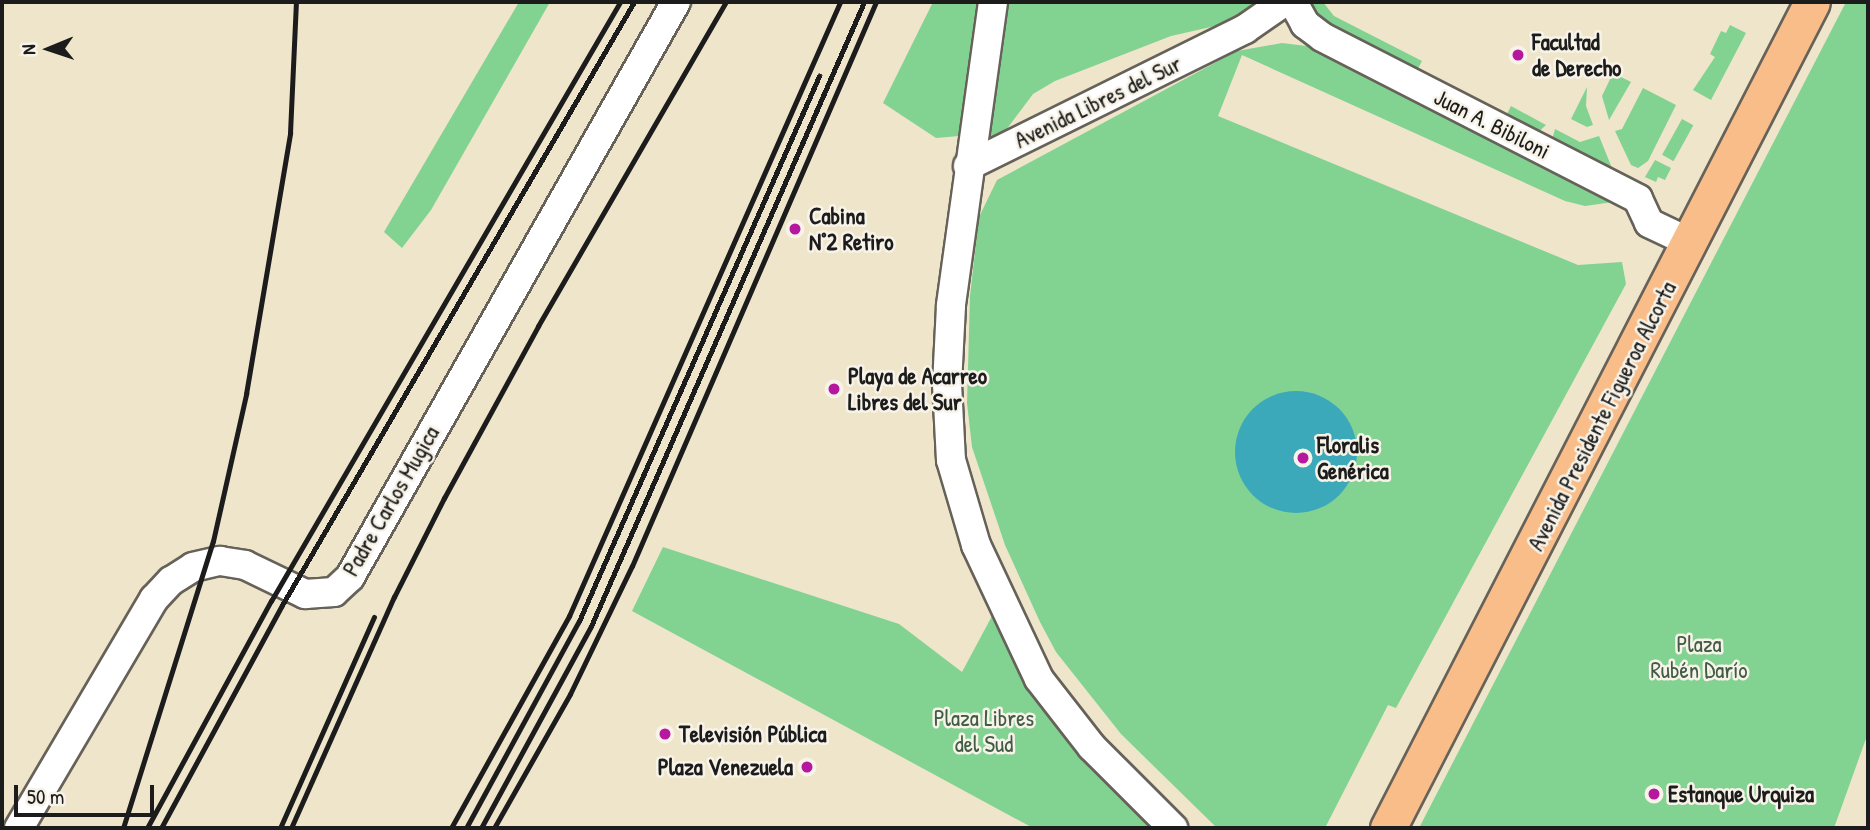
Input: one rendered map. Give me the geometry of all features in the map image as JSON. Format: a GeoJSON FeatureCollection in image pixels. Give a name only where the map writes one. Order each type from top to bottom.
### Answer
{"type":"FeatureCollection","features":[{"type":"Feature","properties":{"kind":"main road","name":"Avenida Presidente Figueroa Alcorta"},"geometry":{"type":"LineString","coordinates":[[1388,828],[1691,243],[1812,2]]}},
{"type":"Feature","properties":{"kind":"street","name":"Padre Carlos Mugica"},"geometry":{"type":"LineString","coordinates":[[19,828],[155,599],[170,581],[193,567],[220,561],[245,565],[311,595],[334,592],[350,578],[676,2]]}},
{"type":"Feature","properties":{"kind":"street"},"geometry":{"type":"LineString","coordinates":[[993,2],[953,281],[947,425],[958,491],[981,557],[1038,679],[1092,747],[1173,828]]}},
{"type":"Feature","properties":{"kind":"street","name":"Avenida Libres del Sur"},"geometry":{"type":"LineString","coordinates":[[968,166],[1228,38],[1284,2]]}},
{"type":"Feature","properties":{"kind":"street","name":"Juan A. Bibiloni"},"geometry":{"type":"LineString","coordinates":[[1293,2],[1305,24],[1322,37],[1638,199],[1649,223],[1691,243]]}},
{"type":"Feature","properties":{"kind":"street","name":"Avenida Libres del Sur"},"geometry":{"type":"LineString","coordinates":[[1228,38],[1279,31],[1322,37]]}},
{"type":"Feature","properties":{"kind":"green space"},"geometry":{"type":"Polygon","coordinates":[[[519,2],[550,2],[431,210],[402,248],[384,232],[519,2]]]}},
{"type":"Feature","properties":{"kind":"green space"},"geometry":{"type":"Polygon","coordinates":[[[933,2],[980,2],[959,136],[936,138],[883,103],[933,2]]]}},
{"type":"Feature","properties":{"kind":"green space"},"geometry":{"type":"Polygon","coordinates":[[[998,2],[1270,2],[1224,24],[1171,36],[1055,81],[1033,94],[1006,130],[975,147],[998,2]]]}},
{"type":"Feature","properties":{"kind":"green space"},"geometry":{"type":"Polygon","coordinates":[[[1303,2],[1323,2],[1334,16],[1422,61],[1413,78],[1324,33],[1303,2]]]}},
{"type":"Feature","properties":{"kind":"green space","name":"Plaza Rubén Darío"},"geometry":{"type":"Polygon","coordinates":[[[1846,2],[1868,2],[1868,733],[1834,828],[1419,828],[1846,2]]]}},
{"type":"Feature","properties":{"kind":"green space"},"geometry":{"type":"Polygon","coordinates":[[[1730,25],[1746,33],[1711,100],[1693,90],[1715,57],[1710,54],[1721,31],[1726,33],[1730,25]]]}},
{"type":"Feature","properties":{"kind":"green space"},"geometry":{"type":"Polygon","coordinates":[[[1282,43],[1331,49],[1620,201],[1585,206],[1565,201],[1242,55],[1218,116],[1578,265],[1622,262],[1626,284],[1396,708],[1388,705],[1325,828],[1217,828],[1121,734],[1056,652],[1040,622],[1005,545],[972,447],[967,403],[970,296],[979,217],[997,180],[1237,51],[1282,43]]]}},
{"type":"Feature","properties":{"kind":"green space"},"geometry":{"type":"Polygon","coordinates":[[[1613,73],[1631,82],[1609,120],[1602,96],[1613,73]]]}},
{"type":"Feature","properties":{"kind":"green space"},"geometry":{"type":"Polygon","coordinates":[[[1587,87],[1586,106],[1593,125],[1587,127],[1571,119],[1587,87]]]}},
{"type":"Feature","properties":{"kind":"green space"},"geometry":{"type":"Polygon","coordinates":[[[1643,88],[1676,105],[1648,161],[1638,168],[1631,165],[1615,131],[1622,129],[1643,88]]]}},
{"type":"Feature","properties":{"kind":"green space"},"geometry":{"type":"Polygon","coordinates":[[[1511,106],[1546,125],[1535,135],[1502,124],[1511,106]]]}},
{"type":"Feature","properties":{"kind":"green space"},"geometry":{"type":"Polygon","coordinates":[[[1682,119],[1693,125],[1673,161],[1662,155],[1682,119]]]}},
{"type":"Feature","properties":{"kind":"green space"},"geometry":{"type":"Polygon","coordinates":[[[1555,129],[1580,142],[1599,136],[1614,173],[1552,140],[1555,129]]]}},
{"type":"Feature","properties":{"kind":"green space"},"geometry":{"type":"Polygon","coordinates":[[[1655,160],[1671,168],[1665,180],[1658,177],[1656,182],[1645,177],[1655,160]]]}},
{"type":"Feature","properties":{"kind":"green space","name":"Plaza Libres del Sud"},"geometry":{"type":"Polygon","coordinates":[[[663,547],[899,624],[962,672],[992,616],[1108,781],[1149,828],[1033,828],[632,611],[663,547]]]}},
{"type":"Feature","properties":{"kind":"water"},"geometry":{"type":"Polygon","coordinates":[[[1296,391],[1319,395],[1339,409],[1353,429],[1357,452],[1353,475],[1339,495],[1319,509],[1296,513],[1273,509],[1253,495],[1239,475],[1235,452],[1239,429],[1253,409],[1273,395],[1296,391]]]}},
{"type":"Feature","properties":{"kind":"railway"},"geometry":{"type":"LineString","coordinates":[[123,828],[213,541],[246,394],[290,133],[296,2]]}},
{"type":"Feature","properties":{"kind":"railway"},"geometry":{"type":"LineString","coordinates":[[147,828],[271,601],[620,2]]}},
{"type":"Feature","properties":{"kind":"railway"},"geometry":{"type":"LineString","coordinates":[[161,828],[282,605],[634,2]]}},
{"type":"Feature","properties":{"kind":"railway"},"geometry":{"type":"LineString","coordinates":[[291,828],[394,597],[444,498],[538,326],[726,2]]}},
{"type":"Feature","properties":{"kind":"railway"},"geometry":{"type":"LineString","coordinates":[[451,828],[569,616],[840,2]]}},
{"type":"Feature","properties":{"kind":"railway"},"geometry":{"type":"LineString","coordinates":[[481,828],[591,626],[864,2]]}},
{"type":"Feature","properties":{"kind":"railway"},"geometry":{"type":"LineString","coordinates":[[494,828],[570,694],[632,566],[876,2]]}},
{"type":"Feature","properties":{"kind":"railway"},"geometry":{"type":"LineString","coordinates":[[466,828],[579,621],[819,76]]}},
{"type":"Feature","properties":{"kind":"railway"},"geometry":{"type":"LineString","coordinates":[[280,828],[374,617]]}},
{"type":"Feature","properties":{"kind":"place","name":"Facultad de Derecho"},"geometry":{"type":"Point","coordinates":[1518,55]}},
{"type":"Feature","properties":{"kind":"place","name":"Cabina N°2 Retiro"},"geometry":{"type":"Point","coordinates":[795,229]}},
{"type":"Feature","properties":{"kind":"place","name":"Playa de Acarreo Libres del Sur"},"geometry":{"type":"Point","coordinates":[834,389]}},
{"type":"Feature","properties":{"kind":"place","name":"Floralis Genérica"},"geometry":{"type":"Point","coordinates":[1303,458]}},
{"type":"Feature","properties":{"kind":"place","name":"Televisión Pública"},"geometry":{"type":"Point","coordinates":[665,734]}},
{"type":"Feature","properties":{"kind":"place","name":"Plaza Venezuela"},"geometry":{"type":"Point","coordinates":[807,767]}},
{"type":"Feature","properties":{"kind":"place","name":"Estanque Urquiza"},"geometry":{"type":"Point","coordinates":[1654,794]}}]}
